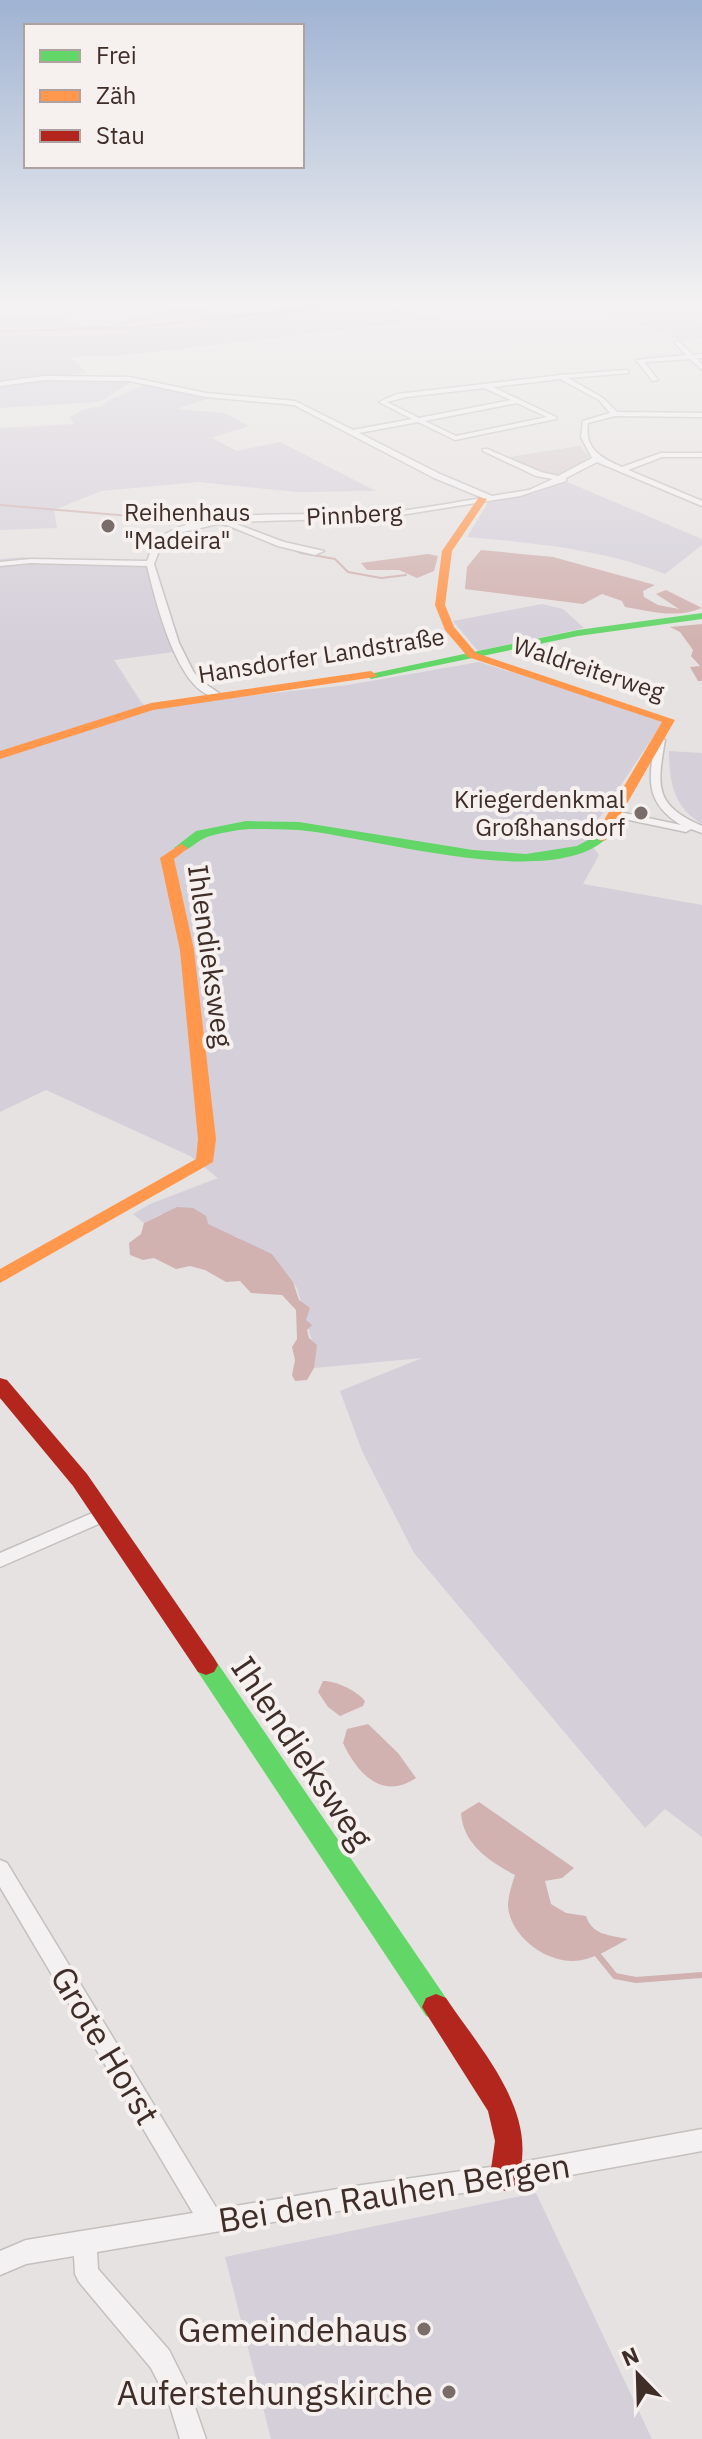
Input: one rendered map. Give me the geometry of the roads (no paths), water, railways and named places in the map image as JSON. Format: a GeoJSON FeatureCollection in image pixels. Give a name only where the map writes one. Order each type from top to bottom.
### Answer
{"type":"FeatureCollection","features":[{"type":"Feature","properties":{"kind":"street"},"geometry":{"type":"LineString","coordinates":[[322,416],[485,499],[447,551],[440,605],[449,628],[472,655]]}},
{"type":"Feature","properties":{"kind":"street"},"geometry":{"type":"LineString","coordinates":[[407,416],[451,437],[461,438],[554,418],[550,416]]}},
{"type":"Feature","properties":{"kind":"street"},"geometry":{"type":"LineString","coordinates":[[355,432],[443,416]]}},
{"type":"Feature","properties":{"kind":"street"},"geometry":{"type":"LineString","coordinates":[[606,416],[595,418],[583,426],[590,453],[597,459],[702,504]]}},
{"type":"Feature","properties":{"kind":"street"},"geometry":{"type":"LineString","coordinates":[[485,450],[539,474],[563,479]]}},
{"type":"Feature","properties":{"kind":"street"},"geometry":{"type":"LineString","coordinates":[[623,469],[661,455],[702,455]]}},
{"type":"Feature","properties":{"kind":"street","name":"Pinnberg"},"geometry":{"type":"LineString","coordinates":[[150,564],[154,549],[168,536],[190,528],[225,522],[383,515],[485,499],[540,489],[597,459]]}},
{"type":"Feature","properties":{"kind":"street","name":"Pinnberg"},"geometry":{"type":"LineString","coordinates":[[225,522],[281,544],[315,553],[320,551]]}},
{"type":"Feature","properties":{"kind":"street"},"geometry":{"type":"LineString","coordinates":[[0,564],[31,561],[150,564],[180,652],[204,692]]}},
{"type":"Feature","properties":{"kind":"street","name":"Hansdorfer Landstraße"},"geometry":{"type":"LineString","coordinates":[[0,755],[113,716],[204,692],[335,682],[585,630],[648,620],[702,616]]}},
{"type":"Feature","properties":{"kind":"street","name":"Waldreiterweg"},"geometry":{"type":"LineString","coordinates":[[472,655],[667,718],[669,720],[660,740],[615,814],[702,831]]}},
{"type":"Feature","properties":{"kind":"street","name":"Waldreiterweg"},"geometry":{"type":"LineString","coordinates":[[660,740],[653,778],[663,808],[702,831]]}},
{"type":"Feature","properties":{"kind":"street","name":"Ihlendieksweg"},"geometry":{"type":"LineString","coordinates":[[0,1277],[204,1162],[207,1139],[187,950],[167,858],[180,842],[217,830],[277,823],[524,859],[559,856],[587,847],[598,840],[615,814]]}},
{"type":"Feature","properties":{"kind":"street","name":"Ihlendieksweg"},"geometry":{"type":"LineString","coordinates":[[0,1385],[80,1480],[104,1514],[501,2106],[509,2141],[505,2176]]}},
{"type":"Feature","properties":{"kind":"street"},"geometry":{"type":"LineString","coordinates":[[0,1560],[104,1514]]}},
{"type":"Feature","properties":{"kind":"street","name":"Grote Horst"},"geometry":{"type":"LineString","coordinates":[[0,1869],[211,2221]]}},
{"type":"Feature","properties":{"kind":"street","name":"Bei den Rauhen Bergen"},"geometry":{"type":"LineString","coordinates":[[0,2263],[26,2252],[505,2176],[702,2140]]}},
{"type":"Feature","properties":{"kind":"street"},"geometry":{"type":"LineString","coordinates":[[85,2244],[87,2274],[160,2359],[180,2399],[193,2439]]}},
{"type":"Feature","properties":{"kind":"waterway"},"geometry":{"type":"LineString","coordinates":[[0,505],[201,522]]}},
{"type":"Feature","properties":{"kind":"waterway"},"geometry":{"type":"LineString","coordinates":[[218,523],[254,536]]}},
{"type":"Feature","properties":{"kind":"waterway"},"geometry":{"type":"LineString","coordinates":[[289,547],[301,553],[335,559],[348,572],[381,578],[406,575]]}},
{"type":"Feature","properties":{"kind":"waterway"},"geometry":{"type":"LineString","coordinates":[[598,1955],[615,1976],[636,1980],[702,1975]]}},
{"type":"Feature","properties":{"kind":"place","name":"Reihenhaus \"Madeira\""},"geometry":{"type":"Point","coordinates":[108,526]}},
{"type":"Feature","properties":{"kind":"place","name":"Kriegerdenkmal Großhansdorf"},"geometry":{"type":"Point","coordinates":[641,813]}},
{"type":"Feature","properties":{"kind":"place","name":"Gemeindehaus"},"geometry":{"type":"Point","coordinates":[424,2329]}},
{"type":"Feature","properties":{"kind":"place","name":"Auferstehungskirche"},"geometry":{"type":"Point","coordinates":[449,2392]}}]}
